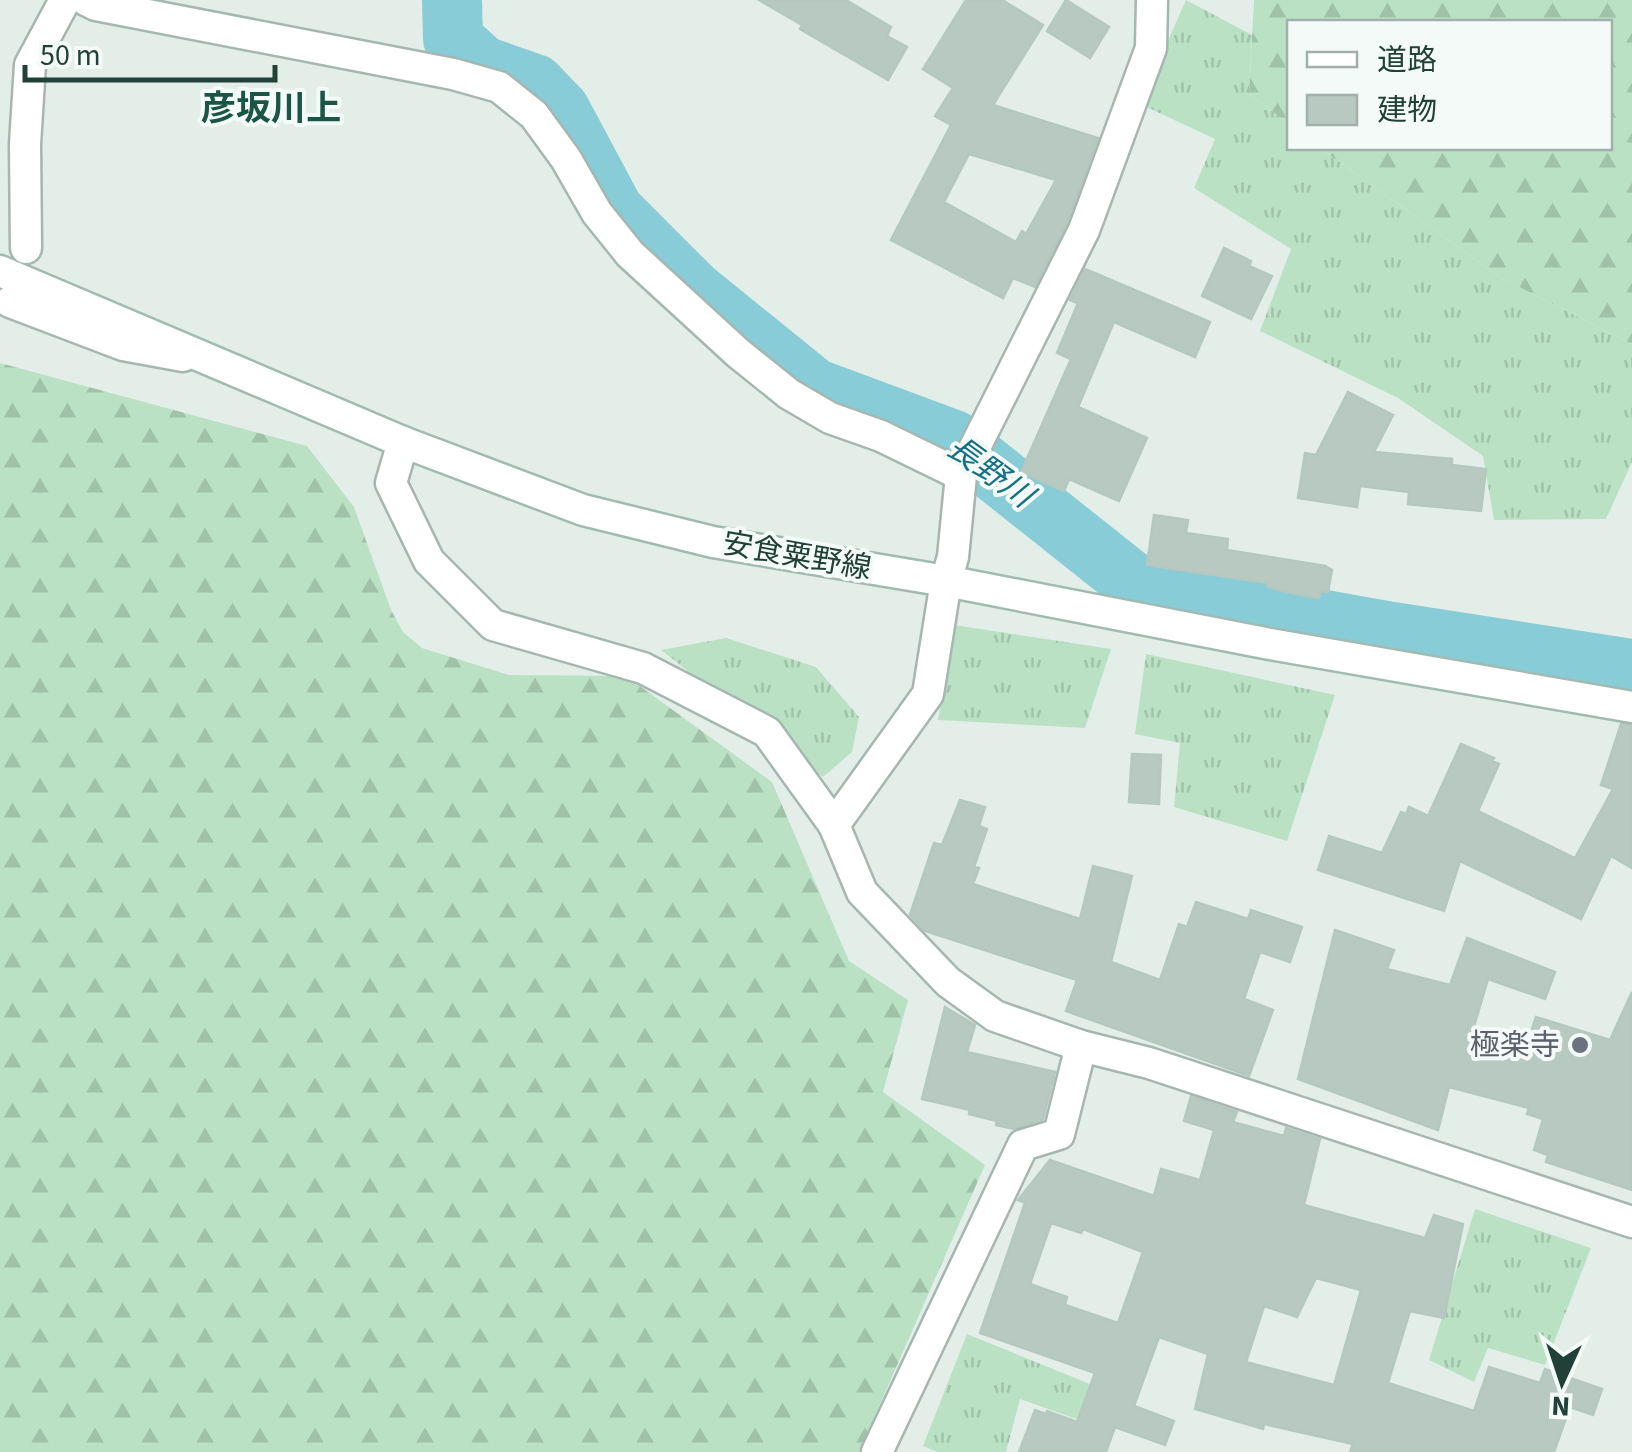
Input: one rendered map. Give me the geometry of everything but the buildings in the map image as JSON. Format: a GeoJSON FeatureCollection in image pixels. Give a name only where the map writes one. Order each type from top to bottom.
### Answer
{"type":"FeatureCollection","features":[{"type":"Feature","properties":{"kind":"street"},"geometry":{"type":"LineString","coordinates":[[26,248],[25,144],[30,65],[66,0]]}},
{"type":"Feature","properties":{"kind":"street"},"geometry":{"type":"LineString","coordinates":[[86,0],[452,74],[499,87],[534,115],[597,213],[630,254],[789,394],[830,418],[969,462]]}},
{"type":"Feature","properties":{"kind":"street"},"geometry":{"type":"LineString","coordinates":[[834,825],[928,694],[969,462],[1084,230],[1151,48],[1152,0]]}},
{"type":"Feature","properties":{"kind":"street","name":"安食粟野線"},"geometry":{"type":"LineString","coordinates":[[0,271],[403,442],[582,510],[713,542],[1632,707]]}},
{"type":"Feature","properties":{"kind":"street"},"geometry":{"type":"LineString","coordinates":[[10,302],[123,345],[215,362]]}},
{"type":"Feature","properties":{"kind":"street"},"geometry":{"type":"LineString","coordinates":[[403,442],[391,483],[421,545],[429,561],[493,625],[643,668],[767,732],[834,825],[862,892],[948,982],[995,1016],[1632,1222]]}},
{"type":"Feature","properties":{"kind":"street"},"geometry":{"type":"LineString","coordinates":[[877,1452],[1023,1145],[1059,1134],[1081,1046]]}},
{"type":"Feature","properties":{"kind":"green space"},"geometry":{"type":"Polygon","coordinates":[[[1186,0],[1252,35],[1249,94],[1287,122],[1287,150],[1323,150],[1503,279],[1632,344],[1632,462],[1606,519],[1494,520],[1483,456],[1398,398],[1260,331],[1291,249],[1194,188],[1215,139],[1140,104],[1186,0]]]}},
{"type":"Feature","properties":{"kind":"green space"},"geometry":{"type":"Polygon","coordinates":[[[1254,0],[1632,0],[1632,344],[1503,279],[1323,150],[1612,150],[1612,20],[1287,20],[1287,122],[1249,94],[1254,0]]]}},
{"type":"Feature","properties":{"kind":"green space"},"geometry":{"type":"Polygon","coordinates":[[[0,363],[307,446],[354,507],[391,610],[403,632],[422,648],[509,675],[626,676],[772,782],[849,961],[908,1000],[883,1092],[985,1165],[859,1452],[0,1452],[0,363]]]}},
{"type":"Feature","properties":{"kind":"green space"},"geometry":{"type":"Polygon","coordinates":[[[954,625],[1111,649],[1085,728],[938,720],[954,625]]]}},
{"type":"Feature","properties":{"kind":"green space"},"geometry":{"type":"Polygon","coordinates":[[[726,638],[816,667],[859,717],[852,752],[823,777],[661,650],[726,638]]]}},
{"type":"Feature","properties":{"kind":"green space"},"geometry":{"type":"Polygon","coordinates":[[[1146,654],[1335,695],[1287,841],[1174,807],[1180,743],[1135,734],[1146,654]]]}},
{"type":"Feature","properties":{"kind":"green space"},"geometry":{"type":"Polygon","coordinates":[[[1475,1209],[1591,1248],[1545,1365],[1488,1348],[1474,1382],[1429,1360],[1475,1209]]]}},
{"type":"Feature","properties":{"kind":"green space"},"geometry":{"type":"Polygon","coordinates":[[[967,1334],[1112,1393],[1099,1427],[1020,1399],[1006,1452],[937,1452],[923,1446],[967,1334]]]}},
{"type":"Feature","properties":{"kind":"waterway","name":"長野川"},"geometry":{"type":"LineString","coordinates":[[452,0],[453,39],[483,66],[535,84],[560,110],[614,211],[693,290],[814,388],[954,440],[1139,587],[1632,669]]}},
{"type":"Feature","properties":{"kind":"place","name":"極楽寺"},"geometry":{"type":"Point","coordinates":[1580,1045]}},
{"type":"Feature","properties":{"kind":"district","name":"彦坂川上"},"geometry":{"type":"Point","coordinates":[271,109]}}]}
